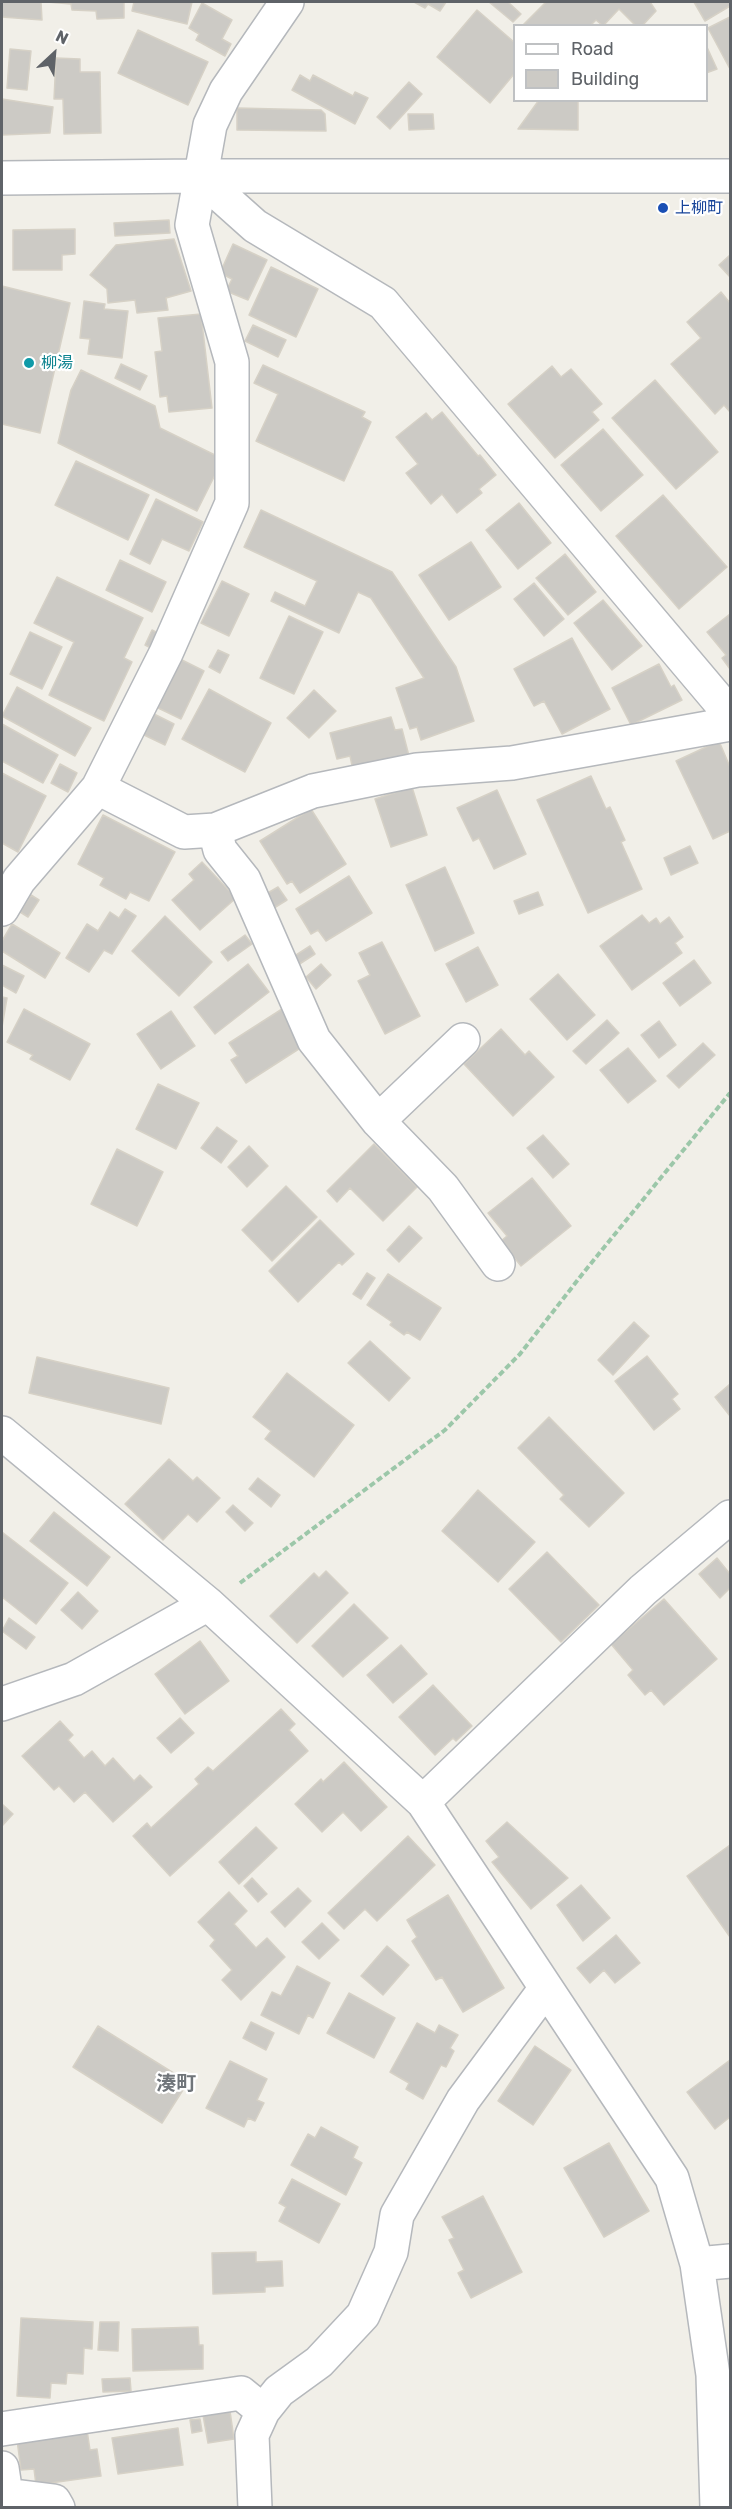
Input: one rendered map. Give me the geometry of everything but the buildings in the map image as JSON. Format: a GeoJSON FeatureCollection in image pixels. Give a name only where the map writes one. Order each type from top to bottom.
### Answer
{"type":"FeatureCollection","features":[{"type":"Feature","properties":{"kind":"street"},"geometry":{"type":"LineString","coordinates":[[2,909],[19,880],[98,788],[166,653],[232,503],[232,362],[192,225],[210,125],[226,90],[287,2]]}},
{"type":"Feature","properties":{"kind":"street"},"geometry":{"type":"LineString","coordinates":[[199,176],[255,226],[383,303],[730,714]]}},
{"type":"Feature","properties":{"kind":"street"},"geometry":{"type":"LineString","coordinates":[[2,178],[730,176]]}},
{"type":"Feature","properties":{"kind":"street"},"geometry":{"type":"LineString","coordinates":[[98,788],[184,832],[215,830],[313,791],[417,770],[512,763],[730,724]]}},
{"type":"Feature","properties":{"kind":"street"},"geometry":{"type":"LineString","coordinates":[[215,830],[220,850],[244,880],[314,1040],[378,1121],[442,1188],[498,1263]]}},
{"type":"Feature","properties":{"kind":"street"},"geometry":{"type":"LineString","coordinates":[[378,1121],[463,1040]]}},
{"type":"Feature","properties":{"kind":"street"},"geometry":{"type":"LineString","coordinates":[[2,1433],[208,1604],[423,1802],[672,2178],[697,2264],[713,2375],[717,2508]]}},
{"type":"Feature","properties":{"kind":"street"},"geometry":{"type":"LineString","coordinates":[[423,1802],[643,1590],[730,1517]]}},
{"type":"Feature","properties":{"kind":"street"},"geometry":{"type":"LineString","coordinates":[[2,1704],[74,1679],[208,1604]]}},
{"type":"Feature","properties":{"kind":"street"},"geometry":{"type":"LineString","coordinates":[[255,2508],[252,2434],[263,2411],[279,2391],[319,2362],[363,2315],[391,2252],[397,2215],[463,2100],[546,1988]]}},
{"type":"Feature","properties":{"kind":"street"},"geometry":{"type":"LineString","coordinates":[[697,2264],[730,2261]]}},
{"type":"Feature","properties":{"kind":"street"},"geometry":{"type":"LineString","coordinates":[[2,2429],[241,2393],[263,2411]]}},
{"type":"Feature","properties":{"kind":"street"},"geometry":{"type":"LineString","coordinates":[[2,2468],[6,2495],[54,2501],[58,2508]]}},
{"type":"Feature","properties":{"kind":"path"},"geometry":{"type":"LineString","coordinates":[[208,1604],[262,1568],[323,1518],[445,1430],[520,1354],[590,1263],[730,1093]]}},
{"type":"Feature","properties":{"kind":"place","name":"上柳町"},"geometry":{"type":"Point","coordinates":[663,208]}},
{"type":"Feature","properties":{"kind":"place","name":"柳湯"},"geometry":{"type":"Point","coordinates":[29,363]}},
{"type":"Feature","properties":{"kind":"district","name":"湊町"},"geometry":{"type":"Point","coordinates":[176,2084]}}]}
